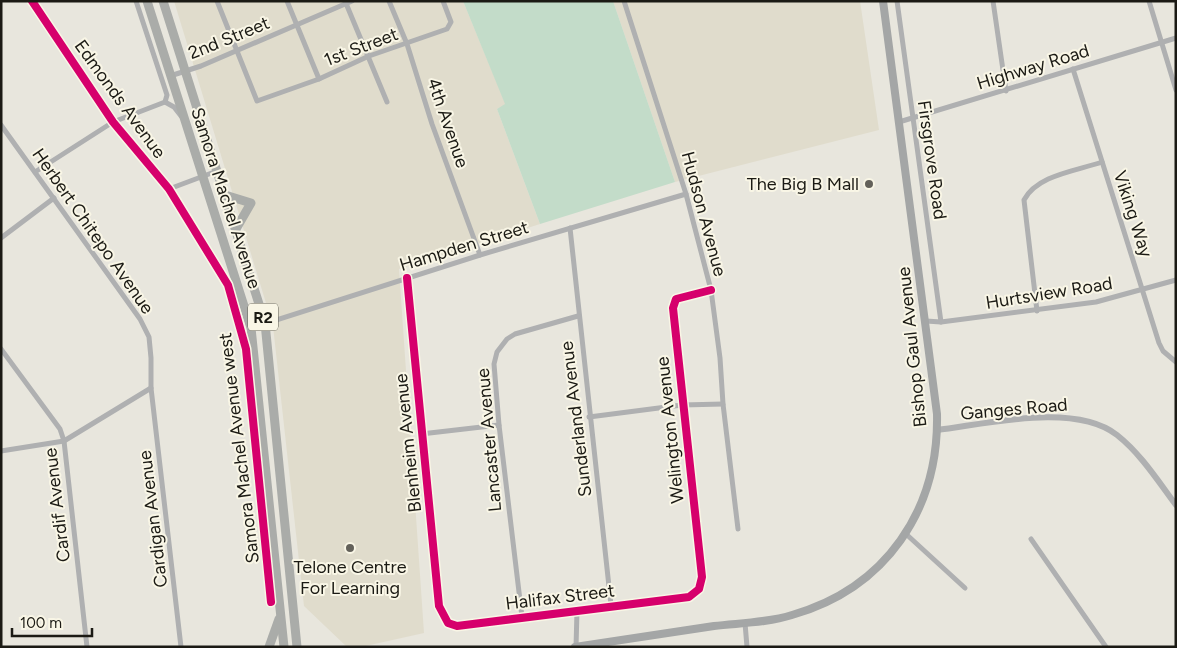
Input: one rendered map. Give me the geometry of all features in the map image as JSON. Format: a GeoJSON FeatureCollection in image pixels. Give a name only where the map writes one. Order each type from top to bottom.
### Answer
{"type":"FeatureCollection","features":[{"type":"Feature","properties":{"kind":"highway","name":"Samora Machel Avenue"},"geometry":{"type":"LineString","coordinates":[[147,1],[251,328],[284,647]]}},
{"type":"Feature","properties":{"kind":"highway","name":"Samora Machel Avenue"},"geometry":{"type":"LineString","coordinates":[[163,1],[265,323],[297,647]]}},
{"type":"Feature","properties":{"kind":"highway"},"geometry":{"type":"LineString","coordinates":[[225,195],[251,203],[236,229]]}},
{"type":"Feature","properties":{"kind":"highway"},"geometry":{"type":"LineString","coordinates":[[269,647],[281,616]]}},
{"type":"Feature","properties":{"kind":"main road","name":"Bishop Gaul Avenue"},"geometry":{"type":"LineString","coordinates":[[575,647],[791,616],[837,597],[875,570],[906,534],[923,500],[931,475],[937,430],[926,321],[883,1]]}},
{"type":"Feature","properties":{"kind":"street","name":"Edmonds Avenue"},"geometry":{"type":"LineString","coordinates":[[32,1],[113,122],[169,189],[185,214]]}},
{"type":"Feature","properties":{"kind":"street"},"geometry":{"type":"LineString","coordinates":[[136,1],[167,95],[165,102]]}},
{"type":"Feature","properties":{"kind":"street"},"geometry":{"type":"LineString","coordinates":[[217,1],[236,50]]}},
{"type":"Feature","properties":{"kind":"street"},"geometry":{"type":"LineString","coordinates":[[288,1],[296,26],[319,79]]}},
{"type":"Feature","properties":{"kind":"street","name":"2nd Street"},"geometry":{"type":"LineString","coordinates":[[170,76],[296,26],[352,1]]}},
{"type":"Feature","properties":{"kind":"street","name":"4th Avenue"},"geometry":{"type":"LineString","coordinates":[[389,1],[407,44],[432,124],[480,255]]}},
{"type":"Feature","properties":{"kind":"street","name":"1st Street"},"geometry":{"type":"LineString","coordinates":[[236,50],[257,101],[319,79],[369,56],[407,44],[450,26],[443,1]]}},
{"type":"Feature","properties":{"kind":"street","name":"Hudson Avenue"},"geometry":{"type":"LineString","coordinates":[[624,1],[686,194],[711,290],[738,529]]}},
{"type":"Feature","properties":{"kind":"street","name":"Firsgrove Road"},"geometry":{"type":"LineString","coordinates":[[897,1],[941,322]]}},
{"type":"Feature","properties":{"kind":"street"},"geometry":{"type":"LineString","coordinates":[[993,1],[1006,91]]}},
{"type":"Feature","properties":{"kind":"street"},"geometry":{"type":"LineString","coordinates":[[1149,1],[1176,90]]}},
{"type":"Feature","properties":{"kind":"street"},"geometry":{"type":"LineString","coordinates":[[345,3],[387,102]]}},
{"type":"Feature","properties":{"kind":"street","name":"Highway Road"},"geometry":{"type":"LineString","coordinates":[[899,122],[1176,38]]}},
{"type":"Feature","properties":{"kind":"street","name":"Viking Way"},"geometry":{"type":"LineString","coordinates":[[1073,69],[1159,344],[1163,351],[1176,362]]}},
{"type":"Feature","properties":{"kind":"street"},"geometry":{"type":"LineString","coordinates":[[35,172],[113,122],[165,102]]}},
{"type":"Feature","properties":{"kind":"street"},"geometry":{"type":"LineString","coordinates":[[165,102],[174,107],[185,121]]}},
{"type":"Feature","properties":{"kind":"street","name":"Herbert Chitepo Avenue"},"geometry":{"type":"LineString","coordinates":[[1,125],[140,319],[149,338],[151,388]]}},
{"type":"Feature","properties":{"kind":"street"},"geometry":{"type":"LineString","coordinates":[[1038,311],[1024,200],[1029,191],[1038,183],[1102,162]]}},
{"type":"Feature","properties":{"kind":"street"},"geometry":{"type":"LineString","coordinates":[[169,189],[202,175],[218,171]]}},
{"type":"Feature","properties":{"kind":"street","name":"Hampden Street"},"geometry":{"type":"LineString","coordinates":[[251,328],[480,255],[686,194]]}},
{"type":"Feature","properties":{"kind":"street"},"geometry":{"type":"LineString","coordinates":[[1,238],[54,198]]}},
{"type":"Feature","properties":{"kind":"street","name":"Samora Machel Avenue west"},"geometry":{"type":"LineString","coordinates":[[185,214],[228,285],[243,340],[260,475],[271,602]]}},
{"type":"Feature","properties":{"kind":"street","name":"Sunderland Avenue"},"geometry":{"type":"LineString","coordinates":[[570,228],[578,316],[611,605]]}},
{"type":"Feature","properties":{"kind":"street","name":"Blenheim Avenue"},"geometry":{"type":"LineString","coordinates":[[407,278],[440,606]]}},
{"type":"Feature","properties":{"kind":"street","name":"Hurtsview Road"},"geometry":{"type":"LineString","coordinates":[[926,321],[941,322],[1038,311],[1096,302],[1176,280]]}},
{"type":"Feature","properties":{"kind":"street","name":"Welington Avenue"},"geometry":{"type":"LineString","coordinates":[[695,594],[701,584],[702,577],[682,405],[673,302],[680,297],[711,290]]}},
{"type":"Feature","properties":{"kind":"street","name":"Lancaster Avenue"},"geometry":{"type":"LineString","coordinates":[[522,617],[499,425],[494,364],[497,352],[507,339],[515,334],[578,316]]}},
{"type":"Feature","properties":{"kind":"street","name":"Cardif Avenue"},"geometry":{"type":"LineString","coordinates":[[1,348],[60,428],[64,441],[87,647]]}},
{"type":"Feature","properties":{"kind":"street"},"geometry":{"type":"LineString","coordinates":[[1,450],[64,441],[151,388]]}},
{"type":"Feature","properties":{"kind":"street","name":"Cardigan Avenue"},"geometry":{"type":"LineString","coordinates":[[151,388],[182,647]]}},
{"type":"Feature","properties":{"kind":"street"},"geometry":{"type":"LineString","coordinates":[[590,417],[682,405],[723,404]]}},
{"type":"Feature","properties":{"kind":"street","name":"Ganges Road"},"geometry":{"type":"LineString","coordinates":[[937,430],[1048,417],[1093,422],[1110,430],[1125,442],[1176,505]]}},
{"type":"Feature","properties":{"kind":"street"},"geometry":{"type":"LineString","coordinates":[[422,434],[499,425]]}},
{"type":"Feature","properties":{"kind":"street"},"geometry":{"type":"LineString","coordinates":[[906,534],[965,588]]}},
{"type":"Feature","properties":{"kind":"street"},"geometry":{"type":"LineString","coordinates":[[1031,539],[1106,647]]}},
{"type":"Feature","properties":{"kind":"street","name":"Halifax Street"},"geometry":{"type":"LineString","coordinates":[[440,606],[448,623],[457,626],[611,605],[689,597],[695,594]]}},
{"type":"Feature","properties":{"kind":"street"},"geometry":{"type":"LineString","coordinates":[[575,647],[578,611]]}},
{"type":"Feature","properties":{"kind":"street"},"geometry":{"type":"LineString","coordinates":[[745,623],[747,647]]}},
{"type":"Feature","properties":{"kind":"shaded area"},"geometry":{"type":"Polygon","coordinates":[[[174,1],[463,1],[506,105],[497,109],[540,224],[399,269],[424,633],[361,647],[347,647],[304,606],[273,326],[174,1]]]}},
{"type":"Feature","properties":{"kind":"shaded area"},"geometry":{"type":"Polygon","coordinates":[[[613,1],[860,1],[879,130],[675,182],[613,1]]]}},
{"type":"Feature","properties":{"kind":"green space"},"geometry":{"type":"Polygon","coordinates":[[[463,1],[613,1],[675,182],[540,224],[497,109],[505,104],[463,1]]]}},
{"type":"Feature","properties":{"kind":"cycle path"},"geometry":{"type":"LineString","coordinates":[[32,1],[113,122],[169,189],[228,285],[246,349],[271,602]]}},
{"type":"Feature","properties":{"kind":"cycle path"},"geometry":{"type":"LineString","coordinates":[[407,278],[439,606],[448,623],[457,626],[689,597],[699,589],[702,577],[673,308],[676,299],[711,290]]}},
{"type":"Feature","properties":{"kind":"place","name":"The Big B Mall"},"geometry":{"type":"Point","coordinates":[869,184]}},
{"type":"Feature","properties":{"kind":"place","name":"Telone Centre For Learning"},"geometry":{"type":"Point","coordinates":[350,548]}}]}
